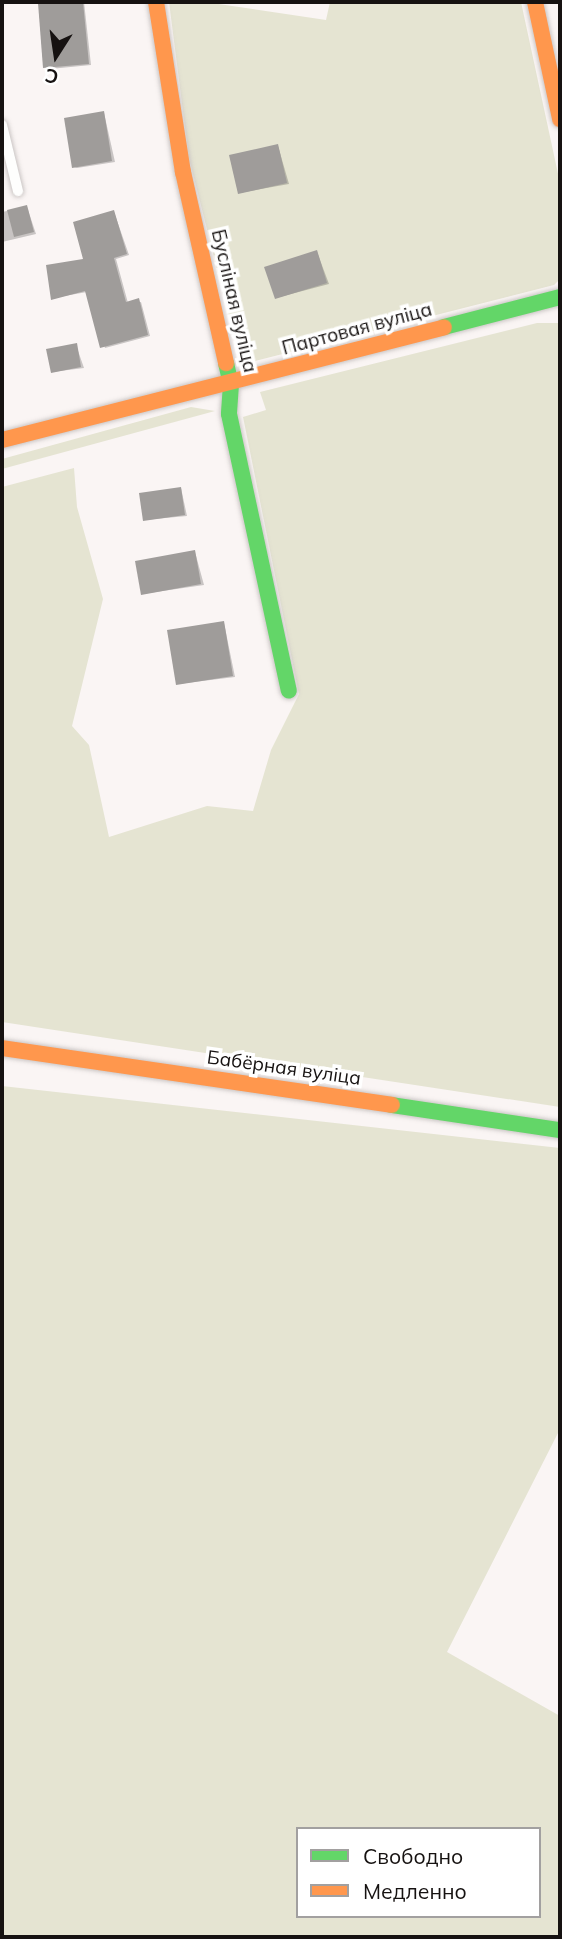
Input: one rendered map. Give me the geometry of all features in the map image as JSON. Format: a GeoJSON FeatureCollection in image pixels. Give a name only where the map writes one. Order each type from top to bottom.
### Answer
{"type":"FeatureCollection","features":[{"type":"Feature","properties":{"kind":"street","name":"Бусліная вуліца"},"geometry":{"type":"LineString","coordinates":[[156,2],[183,172],[231,384],[229,414],[289,691]]}},
{"type":"Feature","properties":{"kind":"street"},"geometry":{"type":"LineString","coordinates":[[535,2],[560,119]]}},
{"type":"Feature","properties":{"kind":"street","name":"Партовая вуліца"},"geometry":{"type":"LineString","coordinates":[[2,440],[231,384],[560,297]]}},
{"type":"Feature","properties":{"kind":"street","name":"Бабёрная вуліца"},"geometry":{"type":"LineString","coordinates":[[2,1048],[560,1130]]}},
{"type":"Feature","properties":{"kind":"lane"},"geometry":{"type":"LineString","coordinates":[[2,125],[18,191]]}},
{"type":"Feature","properties":{"kind":"green space"},"geometry":{"type":"Polygon","coordinates":[[[169,2],[205,2],[326,20],[330,2],[521,2],[560,183],[560,279],[554,285],[251,362],[240,360],[189,158],[169,2]]]}},
{"type":"Feature","properties":{"kind":"green space"},"geometry":{"type":"Polygon","coordinates":[[[537,323],[560,323],[560,1107],[2,1022],[2,487],[74,468],[77,507],[103,599],[72,726],[89,745],[109,837],[207,806],[253,811],[271,750],[299,694],[243,417],[266,410],[260,392],[537,323]]]}},
{"type":"Feature","properties":{"kind":"green space"},"geometry":{"type":"Polygon","coordinates":[[[191,407],[215,411],[2,469],[2,459],[191,407]]]}},
{"type":"Feature","properties":{"kind":"green space"},"geometry":{"type":"Polygon","coordinates":[[[2,1086],[560,1148],[560,1429],[447,1652],[560,1716],[560,1937],[2,1937],[2,1086]]]}},
{"type":"Feature","properties":{"kind":"building"},"geometry":{"type":"Polygon","coordinates":[[[83,2],[89,64],[43,68],[38,3],[83,2]]]}},
{"type":"Feature","properties":{"kind":"building"},"geometry":{"type":"Polygon","coordinates":[[[104,111],[112,161],[72,168],[64,118],[104,111]]]}},
{"type":"Feature","properties":{"kind":"building"},"geometry":{"type":"Polygon","coordinates":[[[278,144],[287,183],[238,194],[229,155],[278,144]]]}},
{"type":"Feature","properties":{"kind":"building"},"geometry":{"type":"Polygon","coordinates":[[[27,205],[34,232],[14,237],[7,210],[27,205]]]}},
{"type":"Feature","properties":{"kind":"building"},"geometry":{"type":"Polygon","coordinates":[[[114,210],[127,254],[114,258],[126,302],[139,298],[148,335],[100,348],[85,291],[51,300],[46,265],[83,259],[73,222],[114,210]]]}},
{"type":"Feature","properties":{"kind":"building"},"geometry":{"type":"Polygon","coordinates":[[[317,250],[327,283],[275,299],[264,267],[317,250]]]}},
{"type":"Feature","properties":{"kind":"building"},"geometry":{"type":"Polygon","coordinates":[[[77,343],[81,367],[51,373],[46,349],[77,343]]]}},
{"type":"Feature","properties":{"kind":"building"},"geometry":{"type":"Polygon","coordinates":[[[181,487],[185,515],[143,521],[139,493],[181,487]]]}},
{"type":"Feature","properties":{"kind":"building"},"geometry":{"type":"Polygon","coordinates":[[[195,550],[201,584],[141,595],[135,561],[195,550]]]}},
{"type":"Feature","properties":{"kind":"building"},"geometry":{"type":"Polygon","coordinates":[[[224,621],[233,676],[176,685],[167,630],[224,621]]]}},
{"type":"Feature","properties":{"kind":"traffic: fast"},"geometry":{"type":"LineString","coordinates":[[444,327],[560,297]]}},
{"type":"Feature","properties":{"kind":"traffic: fast"},"geometry":{"type":"LineString","coordinates":[[226,363],[231,384],[229,414],[289,691]]}},
{"type":"Feature","properties":{"kind":"traffic: fast"},"geometry":{"type":"LineString","coordinates":[[392,1105],[560,1130]]}},
{"type":"Feature","properties":{"kind":"traffic: slow"},"geometry":{"type":"LineString","coordinates":[[156,2],[183,172],[226,363]]}},
{"type":"Feature","properties":{"kind":"traffic: slow"},"geometry":{"type":"LineString","coordinates":[[535,2],[560,119]]}},
{"type":"Feature","properties":{"kind":"traffic: slow"},"geometry":{"type":"LineString","coordinates":[[2,440],[444,327]]}},
{"type":"Feature","properties":{"kind":"traffic: slow"},"geometry":{"type":"LineString","coordinates":[[2,1048],[392,1105]]}}]}
